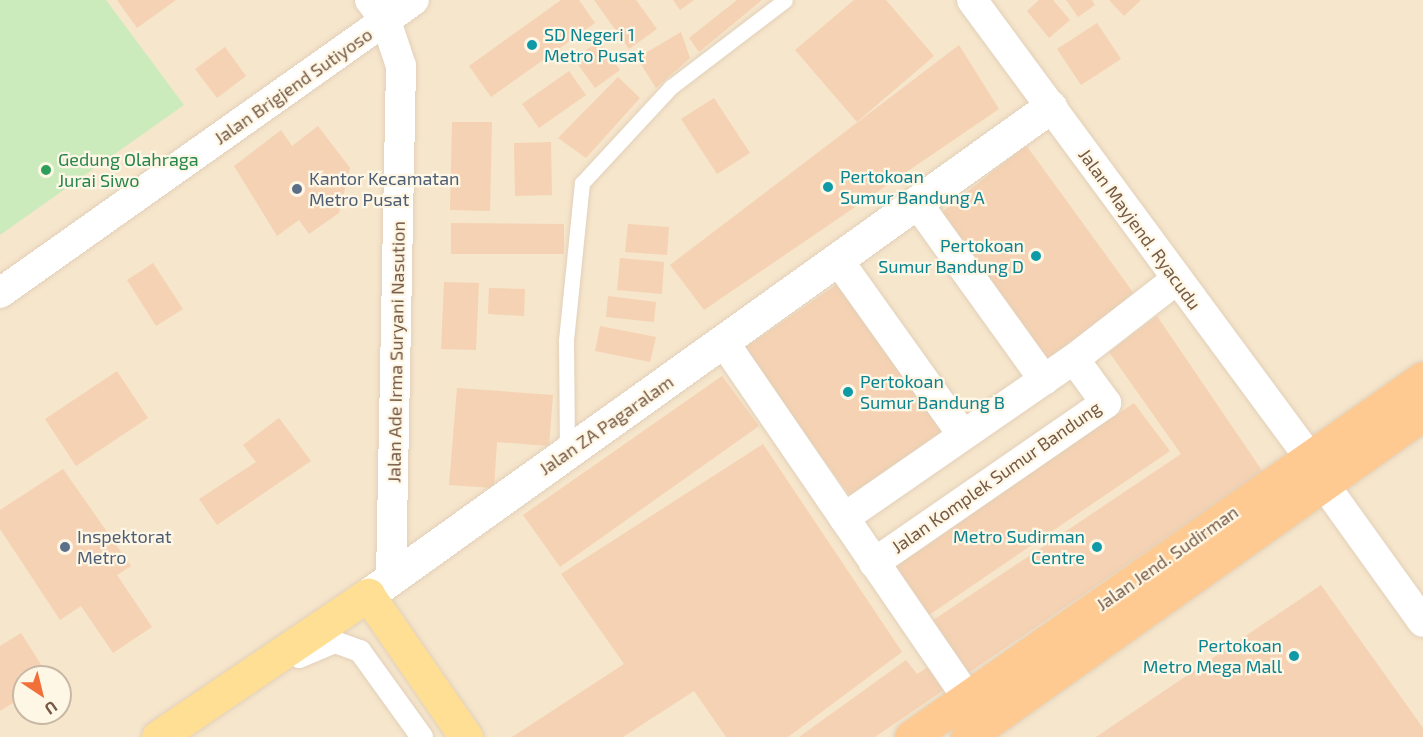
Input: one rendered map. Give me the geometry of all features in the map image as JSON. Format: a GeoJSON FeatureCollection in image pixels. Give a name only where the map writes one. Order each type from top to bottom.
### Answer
{"type":"FeatureCollection","features":[{"type":"Feature","properties":{"kind":"highway","name":"Jalan Jend. Sudirman"},"geometry":{"type":"LineString","coordinates":[[967,737],[1316,470],[1423,378]]}},
{"type":"Feature","properties":{"kind":"highway","name":"Jalan Jend. Sudirman"},"geometry":{"type":"LineString","coordinates":[[911,737],[1316,470],[1423,414]]}},
{"type":"Feature","properties":{"kind":"main road","name":"Jalan ZA Pagaralam"},"geometry":{"type":"LineString","coordinates":[[158,737],[380,586]]}},
{"type":"Feature","properties":{"kind":"main road"},"geometry":{"type":"LineString","coordinates":[[380,586],[466,737]]}},
{"type":"Feature","properties":{"kind":"street","name":"Jalan Brigjend Sutiyoso"},"geometry":{"type":"LineString","coordinates":[[0,293],[378,11],[412,2]]}},
{"type":"Feature","properties":{"kind":"street","name":"Jalan Mayjend. Ryacudu"},"geometry":{"type":"LineString","coordinates":[[977,2],[1050,107],[1316,470],[1423,622]]}},
{"type":"Feature","properties":{"kind":"street","name":"Jalan Ade Irma Suryani Nasution"},"geometry":{"type":"LineString","coordinates":[[378,11],[401,78],[380,586]]}},
{"type":"Feature","properties":{"kind":"street","name":"Jalan ZA Pagaralam"},"geometry":{"type":"LineString","coordinates":[[380,586],[1050,107]]}},
{"type":"Feature","properties":{"kind":"street"},"geometry":{"type":"LineString","coordinates":[[917,203],[1044,380]]}},
{"type":"Feature","properties":{"kind":"street"},"geometry":{"type":"LineString","coordinates":[[838,260],[963,435]]}},
{"type":"Feature","properties":{"kind":"street"},"geometry":{"type":"LineString","coordinates":[[844,518],[1074,359],[1177,279]]}},
{"type":"Feature","properties":{"kind":"street","name":"Jalan Komplek Sumur Bandung"},"geometry":{"type":"LineString","coordinates":[[723,341],[968,699]]}},
{"type":"Feature","properties":{"kind":"street","name":"Jalan Komplek Sumur Bandung"},"geometry":{"type":"LineString","coordinates":[[874,562],[1106,403],[1074,359]]}},
{"type":"Feature","properties":{"kind":"street"},"geometry":{"type":"LineString","coordinates":[[184,737],[314,646],[334,642],[360,651],[422,737]]}},
{"type":"Feature","properties":{"kind":"lane"},"geometry":{"type":"LineString","coordinates":[[567,453],[566,340],[582,183],[671,87],[785,0]]}},
{"type":"Feature","properties":{"kind":"shaded area"},"geometry":{"type":"Polygon","coordinates":[[[0,0],[1423,0],[1423,737],[0,737],[0,0]]]}},
{"type":"Feature","properties":{"kind":"green space","name":"Gedung Olahraga Jurai Siwo"},"geometry":{"type":"Polygon","coordinates":[[[0,0],[106,0],[184,105],[0,235],[0,0]]]}},
{"type":"Feature","properties":{"kind":"building"},"geometry":{"type":"Polygon","coordinates":[[[117,0],[176,0],[137,28],[117,0]]]}},
{"type":"Feature","properties":{"kind":"building","name":"SD Negeri 1 Metro Pusat"},"geometry":{"type":"Polygon","coordinates":[[[561,0],[579,0],[595,23],[491,97],[469,66],[561,0]]]}},
{"type":"Feature","properties":{"kind":"building"},"geometry":{"type":"Polygon","coordinates":[[[594,0],[636,0],[657,29],[629,49],[594,0]]]}},
{"type":"Feature","properties":{"kind":"building"},"geometry":{"type":"Polygon","coordinates":[[[673,0],[694,0],[680,10],[673,0]]]}},
{"type":"Feature","properties":{"kind":"building"},"geometry":{"type":"Polygon","coordinates":[[[737,0],[762,0],[699,52],[689,38],[737,0]]]}},
{"type":"Feature","properties":{"kind":"building"},"geometry":{"type":"Polygon","coordinates":[[[854,0],[886,0],[934,56],[857,122],[795,50],[854,0]]]}},
{"type":"Feature","properties":{"kind":"building"},"geometry":{"type":"Polygon","coordinates":[[[1039,0],[1053,0],[1070,20],[1049,38],[1027,11],[1039,0]]]}},
{"type":"Feature","properties":{"kind":"building"},"geometry":{"type":"Polygon","coordinates":[[[1066,0],[1092,0],[1095,5],[1078,17],[1066,0]]]}},
{"type":"Feature","properties":{"kind":"building"},"geometry":{"type":"Polygon","coordinates":[[[1109,0],[1141,0],[1124,16],[1109,0]]]}},
{"type":"Feature","properties":{"kind":"building"},"geometry":{"type":"Polygon","coordinates":[[[1097,23],[1121,59],[1081,85],[1057,49],[1097,23]]]}},
{"type":"Feature","properties":{"kind":"building"},"geometry":{"type":"Polygon","coordinates":[[[681,32],[690,58],[656,88],[637,58],[681,32]]]}},
{"type":"Feature","properties":{"kind":"building"},"geometry":{"type":"Polygon","coordinates":[[[599,41],[620,70],[595,88],[574,59],[599,41]]]}},
{"type":"Feature","properties":{"kind":"building","name":"Pertokoan Sumur Bandung A"},"geometry":{"type":"Polygon","coordinates":[[[959,45],[999,109],[704,310],[670,265],[959,45]]]}},
{"type":"Feature","properties":{"kind":"building"},"geometry":{"type":"Polygon","coordinates":[[[225,47],[246,76],[217,98],[195,69],[225,47]]]}},
{"type":"Feature","properties":{"kind":"building"},"geometry":{"type":"Polygon","coordinates":[[[569,71],[586,95],[539,128],[522,104],[569,71]]]}},
{"type":"Feature","properties":{"kind":"building"},"geometry":{"type":"Polygon","coordinates":[[[618,77],[640,98],[586,158],[558,138],[618,77]]]}},
{"type":"Feature","properties":{"kind":"building"},"geometry":{"type":"Polygon","coordinates":[[[714,98],[750,153],[717,174],[681,119],[714,98]]]}},
{"type":"Feature","properties":{"kind":"building"},"geometry":{"type":"Polygon","coordinates":[[[452,122],[492,122],[490,211],[450,210],[452,122]]]}},
{"type":"Feature","properties":{"kind":"building","name":"Kantor Kecamatan Metro Pusat"},"geometry":{"type":"Polygon","coordinates":[[[318,126],[350,168],[339,213],[309,234],[299,220],[277,236],[234,166],[281,130],[292,146],[318,126]]]}},
{"type":"Feature","properties":{"kind":"building"},"geometry":{"type":"Polygon","coordinates":[[[551,142],[552,195],[515,196],[514,143],[551,142]]]}},
{"type":"Feature","properties":{"kind":"building","name":"Pertokoan Sumur Bandung D"},"geometry":{"type":"Polygon","coordinates":[[[1026,145],[1135,295],[1049,365],[936,217],[1026,145]]]}},
{"type":"Feature","properties":{"kind":"building"},"geometry":{"type":"Polygon","coordinates":[[[451,223],[564,224],[564,254],[451,254],[451,223]]]}},
{"type":"Feature","properties":{"kind":"building"},"geometry":{"type":"Polygon","coordinates":[[[628,224],[669,227],[667,255],[625,252],[628,224]]]}},
{"type":"Feature","properties":{"kind":"building"},"geometry":{"type":"Polygon","coordinates":[[[620,258],[664,262],[662,294],[617,290],[620,258]]]}},
{"type":"Feature","properties":{"kind":"building"},"geometry":{"type":"Polygon","coordinates":[[[153,263],[183,309],[156,326],[127,280],[153,263]]]}},
{"type":"Feature","properties":{"kind":"building","name":"Pertokoan Sumur Bandung B"},"geometry":{"type":"Polygon","coordinates":[[[842,281],[953,434],[853,500],[743,349],[842,281]]]}},
{"type":"Feature","properties":{"kind":"building"},"geometry":{"type":"Polygon","coordinates":[[[444,282],[479,283],[476,350],[441,349],[444,282]]]}},
{"type":"Feature","properties":{"kind":"building"},"geometry":{"type":"Polygon","coordinates":[[[489,288],[525,289],[524,316],[488,314],[489,288]]]}},
{"type":"Feature","properties":{"kind":"building"},"geometry":{"type":"Polygon","coordinates":[[[608,296],[656,302],[654,322],[606,317],[608,296]]]}},
{"type":"Feature","properties":{"kind":"building","name":"Metro Sudirman Centre"},"geometry":{"type":"Polygon","coordinates":[[[1157,316],[1263,472],[875,737],[799,737],[906,660],[917,674],[950,653],[929,623],[1181,454],[1109,352],[1157,316]]]}},
{"type":"Feature","properties":{"kind":"building"},"geometry":{"type":"Polygon","coordinates":[[[600,326],[656,337],[650,362],[595,351],[600,326]]]}},
{"type":"Feature","properties":{"kind":"building"},"geometry":{"type":"Polygon","coordinates":[[[117,371],[148,418],[76,466],[45,419],[117,371]]]}},
{"type":"Feature","properties":{"kind":"building"},"geometry":{"type":"Polygon","coordinates":[[[722,376],[759,426],[560,567],[523,515],[722,376]]]}},
{"type":"Feature","properties":{"kind":"building"},"geometry":{"type":"Polygon","coordinates":[[[457,388],[553,395],[549,446],[497,442],[494,488],[449,485],[457,388]]]}},
{"type":"Feature","properties":{"kind":"building"},"geometry":{"type":"Polygon","coordinates":[[[1134,403],[1170,451],[929,615],[892,565],[1134,403]]]}},
{"type":"Feature","properties":{"kind":"building"},"geometry":{"type":"Polygon","coordinates":[[[279,418],[311,461],[217,525],[199,499],[256,462],[243,445],[279,418]]]}},
{"type":"Feature","properties":{"kind":"building"},"geometry":{"type":"Polygon","coordinates":[[[763,444],[902,652],[788,737],[726,737],[694,691],[623,737],[512,737],[624,664],[561,574],[763,444]]]}},
{"type":"Feature","properties":{"kind":"building","name":"Inspektorat Metro"},"geometry":{"type":"Polygon","coordinates":[[[63,469],[131,566],[117,575],[152,627],[113,653],[81,606],[60,620],[0,529],[0,510],[63,469]]]}},
{"type":"Feature","properties":{"kind":"building","name":"Pertokoan Metro Mega Mall"},"geometry":{"type":"Polygon","coordinates":[[[1321,585],[1423,728],[1423,737],[1096,737],[1321,585]]]}},
{"type":"Feature","properties":{"kind":"building"},"geometry":{"type":"Polygon","coordinates":[[[21,633],[41,665],[12,665],[12,704],[0,711],[0,646],[21,633]]]}},
{"type":"Feature","properties":{"kind":"place","name":"SD Negeri 1 Metro Pusat"},"geometry":{"type":"Point","coordinates":[532,45]}},
{"type":"Feature","properties":{"kind":"place","name":"Gedung Olahraga Jurai Siwo"},"geometry":{"type":"Point","coordinates":[46,170]}},
{"type":"Feature","properties":{"kind":"place","name":"Pertokoan Sumur Bandung A"},"geometry":{"type":"Point","coordinates":[828,187]}},
{"type":"Feature","properties":{"kind":"place","name":"Kantor Kecamatan Metro Pusat"},"geometry":{"type":"Point","coordinates":[297,189]}},
{"type":"Feature","properties":{"kind":"place","name":"Pertokoan Sumur Bandung D"},"geometry":{"type":"Point","coordinates":[1036,256]}},
{"type":"Feature","properties":{"kind":"place","name":"Pertokoan Sumur Bandung B"},"geometry":{"type":"Point","coordinates":[848,392]}},
{"type":"Feature","properties":{"kind":"place","name":"Inspektorat Metro"},"geometry":{"type":"Point","coordinates":[65,547]}},
{"type":"Feature","properties":{"kind":"place","name":"Metro Sudirman Centre"},"geometry":{"type":"Point","coordinates":[1097,547]}},
{"type":"Feature","properties":{"kind":"place","name":"Pertokoan Metro Mega Mall"},"geometry":{"type":"Point","coordinates":[1294,656]}}]}
